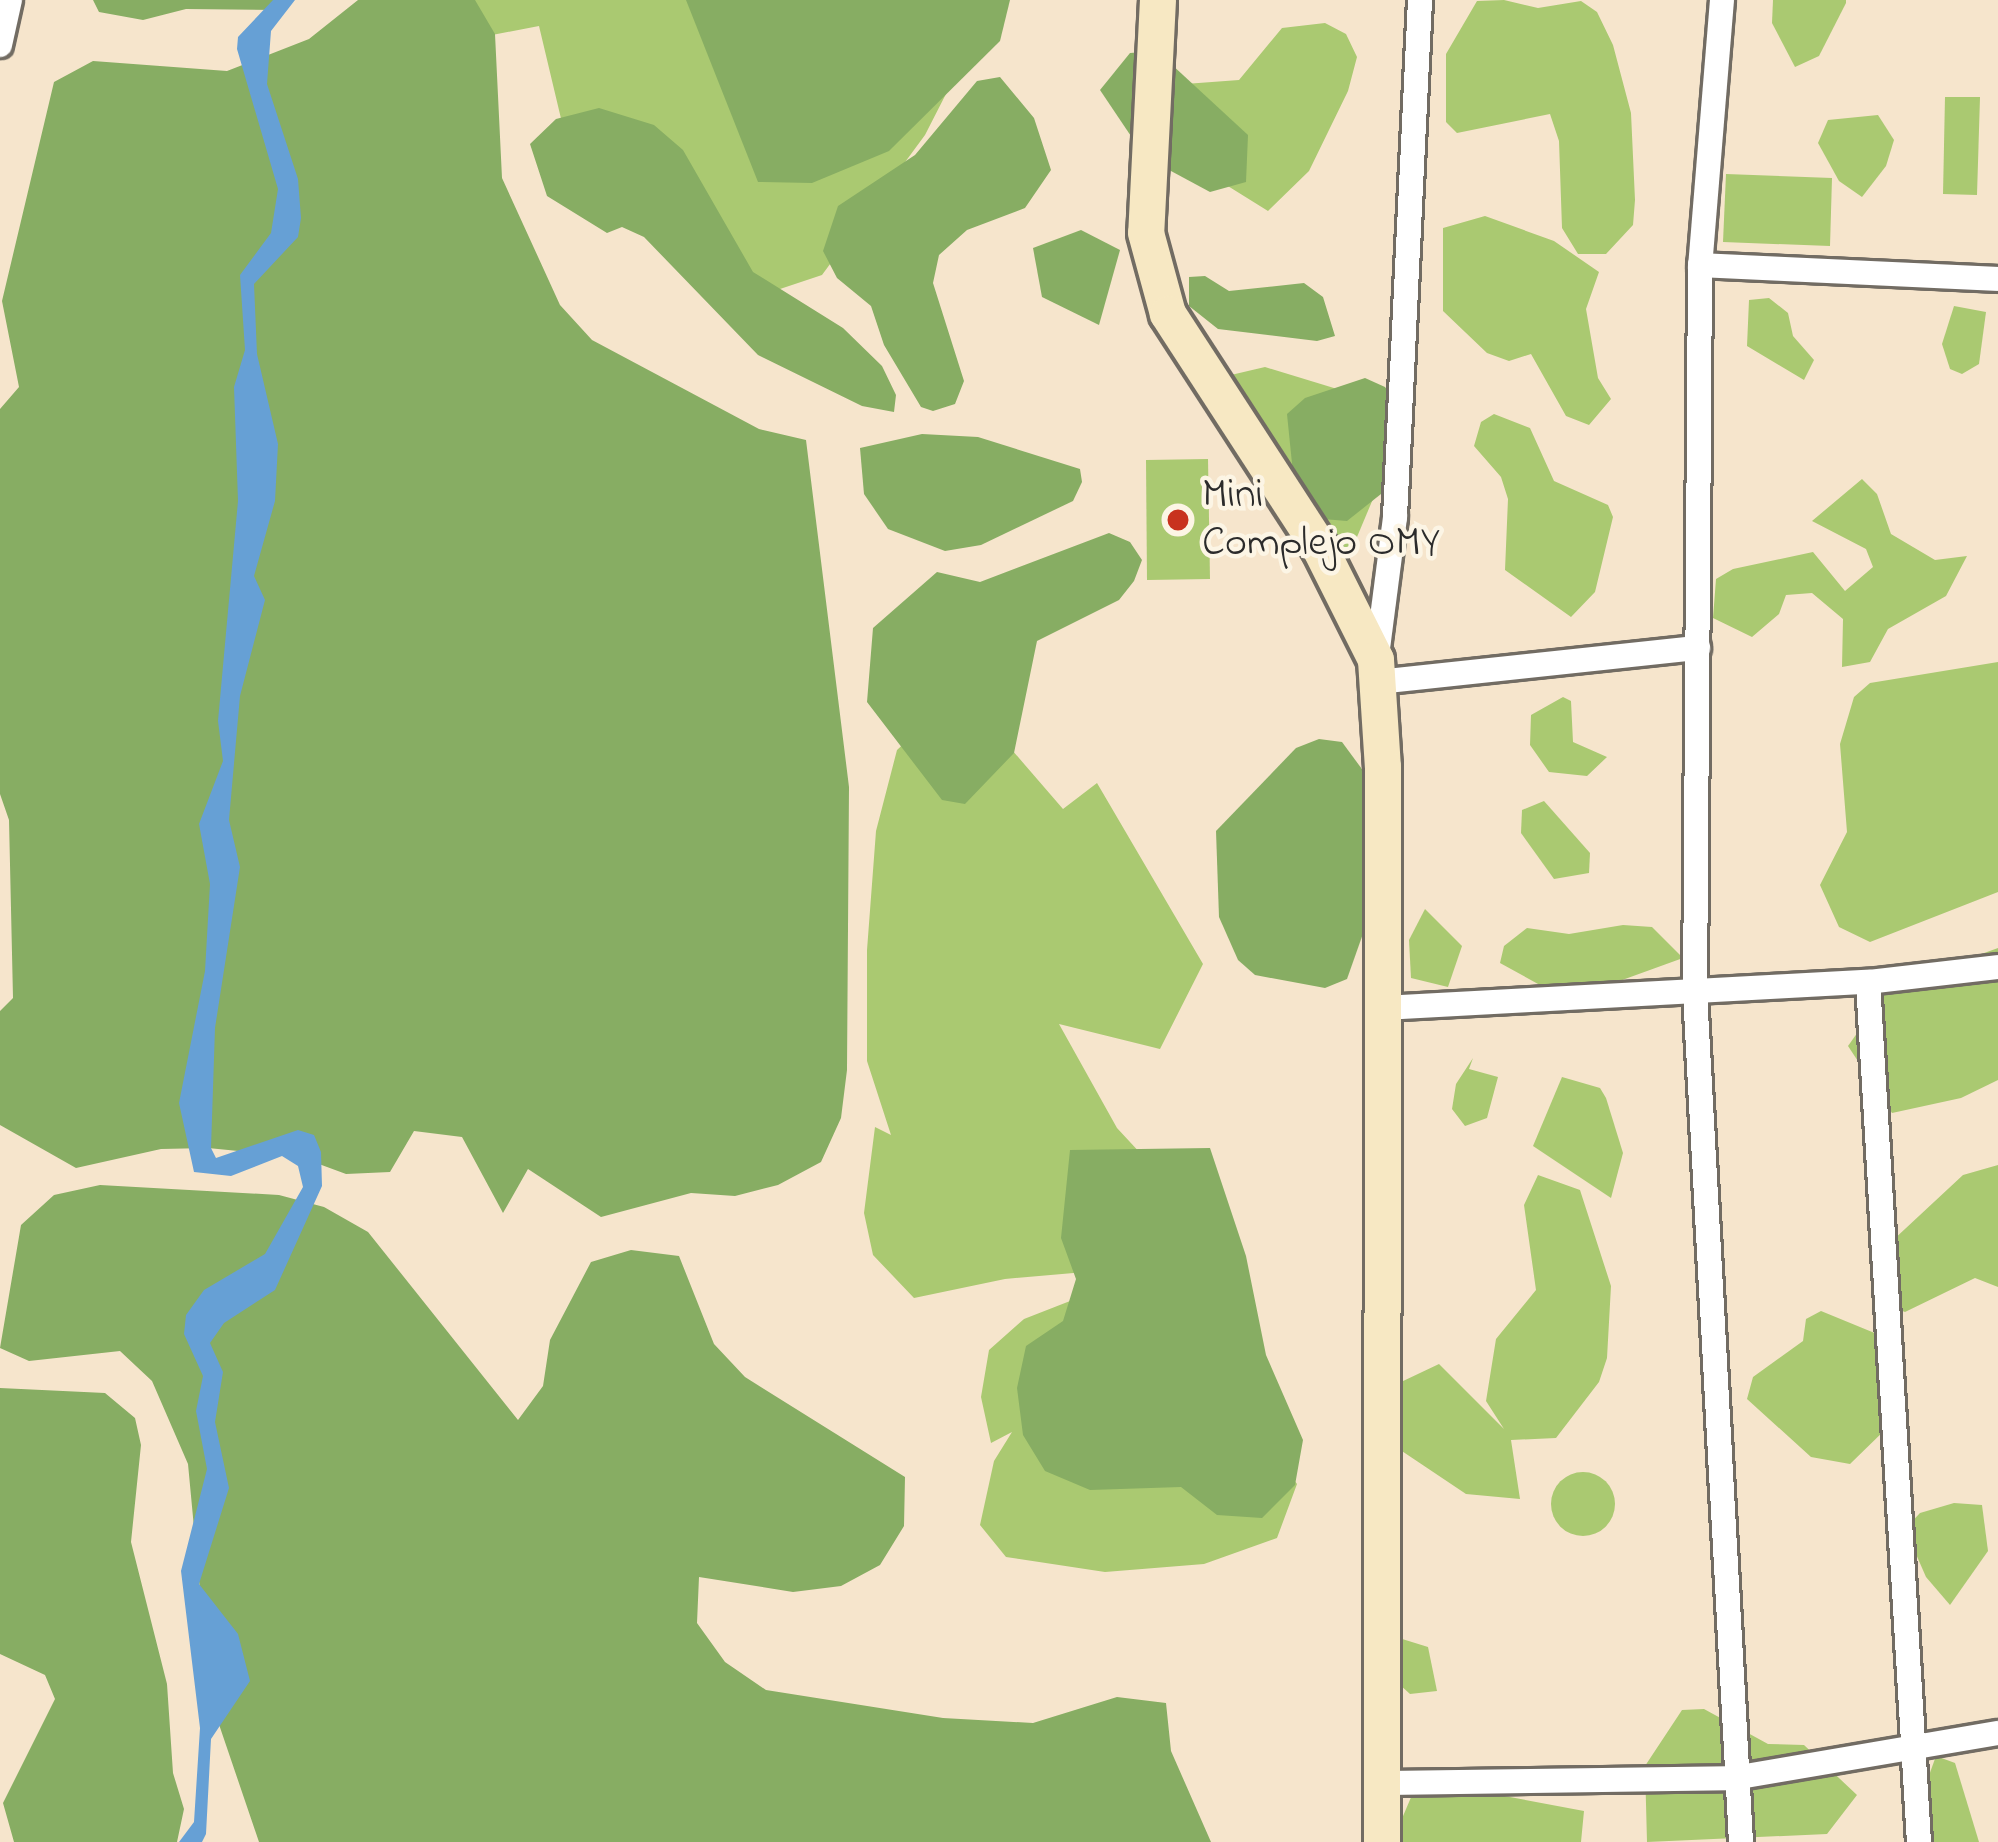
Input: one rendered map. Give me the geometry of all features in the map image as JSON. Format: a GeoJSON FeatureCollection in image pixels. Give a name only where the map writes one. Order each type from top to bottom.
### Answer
{"type":"FeatureCollection","features":[{"type":"Feature","properties":{"kind":"main road"},"geometry":{"type":"LineString","coordinates":[[1158,0],[1146,233],[1168,314],[1320,548],[1377,671],[1382,1842]]}},
{"type":"Feature","properties":{"kind":"street"},"geometry":{"type":"LineString","coordinates":[[0,45],[10,0]]}},
{"type":"Feature","properties":{"kind":"street"},"geometry":{"type":"LineString","coordinates":[[1420,0],[1395,517],[1377,671],[1697,648]]}},
{"type":"Feature","properties":{"kind":"street"},"geometry":{"type":"LineString","coordinates":[[1722,0],[1700,265],[1695,994],[1741,1842]]}},
{"type":"Feature","properties":{"kind":"street"},"geometry":{"type":"LineString","coordinates":[[1700,265],[1998,279]]}},
{"type":"Feature","properties":{"kind":"street"},"geometry":{"type":"LineString","coordinates":[[1381,1009],[1695,994],[1998,967]]}},
{"type":"Feature","properties":{"kind":"street"},"geometry":{"type":"LineString","coordinates":[[1868,982],[1908,1744],[1919,1842]]}},
{"type":"Feature","properties":{"kind":"street"},"geometry":{"type":"LineString","coordinates":[[1381,1783],[1734,1778],[1908,1744],[1998,1733]]}},
{"type":"Feature","properties":{"kind":"green space"},"geometry":{"type":"Polygon","coordinates":[[[93,0],[288,0],[275,10],[186,9],[143,20],[99,12],[93,0]]]}},
{"type":"Feature","properties":{"kind":"green space"},"geometry":{"type":"Polygon","coordinates":[[[358,0],[475,0],[495,34],[502,178],[560,305],[592,340],[759,429],[806,440],[849,787],[847,1070],[841,1118],[821,1162],[778,1185],[735,1196],[691,1193],[601,1217],[528,1169],[503,1213],[462,1137],[414,1131],[390,1172],[346,1174],[300,1157],[208,1148],[161,1149],[76,1168],[0,1125],[0,1011],[13,998],[9,820],[0,794],[0,409],[19,387],[2,301],[54,82],[93,61],[227,71],[309,39],[358,0]]]}},
{"type":"Feature","properties":{"kind":"green space"},"geometry":{"type":"Polygon","coordinates":[[[422,0],[994,0],[925,135],[822,275],[717,310],[568,148],[539,26],[451,43],[422,0]]]}},
{"type":"Feature","properties":{"kind":"green space"},"geometry":{"type":"Polygon","coordinates":[[[686,0],[1010,0],[1000,41],[889,151],[812,183],[758,182],[686,0]]]}},
{"type":"Feature","properties":{"kind":"green space"},"geometry":{"type":"Polygon","coordinates":[[[1504,0],[1538,8],[1581,1],[1597,12],[1613,45],[1631,113],[1635,200],[1633,225],[1606,254],[1578,254],[1562,228],[1559,141],[1550,114],[1457,133],[1446,122],[1446,54],[1477,1],[1504,0]]]}},
{"type":"Feature","properties":{"kind":"green space"},"geometry":{"type":"Polygon","coordinates":[[[1773,0],[1846,3],[1819,56],[1795,67],[1772,23],[1773,0]]]}},
{"type":"Feature","properties":{"kind":"green space"},"geometry":{"type":"Polygon","coordinates":[[[1325,23],[1346,34],[1357,57],[1348,91],[1309,171],[1268,211],[1215,178],[1185,84],[1239,80],[1282,28],[1325,23]]]}},
{"type":"Feature","properties":{"kind":"green space"},"geometry":{"type":"Polygon","coordinates":[[[1157,51],[1248,135],[1246,182],[1210,192],[1145,157],[1100,90],[1130,53],[1157,51]]]}},
{"type":"Feature","properties":{"kind":"green space"},"geometry":{"type":"Polygon","coordinates":[[[1000,77],[1034,118],[1051,170],[1025,208],[967,230],[939,255],[933,283],[964,381],[955,404],[933,411],[921,407],[884,345],[871,306],[837,278],[823,251],[838,206],[915,155],[977,81],[1000,77]]]}},
{"type":"Feature","properties":{"kind":"green space"},"geometry":{"type":"Polygon","coordinates":[[[1945,97],[1980,97],[1977,195],[1943,194],[1945,97]]]}},
{"type":"Feature","properties":{"kind":"green space"},"geometry":{"type":"Polygon","coordinates":[[[599,108],[654,125],[683,150],[753,272],[843,328],[882,366],[896,395],[894,412],[862,406],[758,355],[644,237],[622,227],[607,233],[547,196],[530,144],[556,119],[599,108]]]}},
{"type":"Feature","properties":{"kind":"green space"},"geometry":{"type":"Polygon","coordinates":[[[1878,115],[1894,140],[1886,166],[1862,197],[1839,181],[1818,143],[1828,120],[1878,115]]]}},
{"type":"Feature","properties":{"kind":"green space"},"geometry":{"type":"Polygon","coordinates":[[[1726,174],[1832,178],[1830,246],[1723,242],[1726,174]]]}},
{"type":"Feature","properties":{"kind":"green space"},"geometry":{"type":"Polygon","coordinates":[[[1485,216],[1554,241],[1599,272],[1586,309],[1598,378],[1611,399],[1589,425],[1566,416],[1531,354],[1509,361],[1487,353],[1443,311],[1443,228],[1485,216]]]}},
{"type":"Feature","properties":{"kind":"green space"},"geometry":{"type":"Polygon","coordinates":[[[1081,230],[1120,250],[1099,325],[1042,297],[1033,248],[1081,230]]]}},
{"type":"Feature","properties":{"kind":"green space"},"geometry":{"type":"Polygon","coordinates":[[[1205,276],[1229,291],[1304,283],[1323,297],[1335,336],[1317,341],[1218,329],[1189,306],[1189,277],[1205,276]]]}},
{"type":"Feature","properties":{"kind":"green space"},"geometry":{"type":"Polygon","coordinates":[[[1769,298],[1788,313],[1793,336],[1814,360],[1804,380],[1747,346],[1749,300],[1769,298]]]}},
{"type":"Feature","properties":{"kind":"green space"},"geometry":{"type":"Polygon","coordinates":[[[1954,306],[1986,312],[1979,364],[1962,374],[1950,369],[1942,344],[1954,306]]]}},
{"type":"Feature","properties":{"kind":"green space"},"geometry":{"type":"Polygon","coordinates":[[[1265,367],[1347,392],[1378,487],[1349,556],[1271,497],[1244,465],[1201,382],[1265,367]]]}},
{"type":"Feature","properties":{"kind":"green space"},"geometry":{"type":"Polygon","coordinates":[[[1365,378],[1385,387],[1398,404],[1381,494],[1347,521],[1323,519],[1303,506],[1294,483],[1287,414],[1305,398],[1365,378]]]}},
{"type":"Feature","properties":{"kind":"green space"},"geometry":{"type":"Polygon","coordinates":[[[1494,414],[1530,428],[1554,481],[1608,505],[1613,517],[1595,592],[1571,617],[1505,570],[1508,499],[1501,477],[1474,446],[1481,422],[1494,414]]]}},
{"type":"Feature","properties":{"kind":"green space"},"geometry":{"type":"Polygon","coordinates":[[[922,434],[978,437],[1080,469],[1082,482],[1073,501],[981,545],[945,551],[888,529],[864,494],[860,448],[922,434]]]}},
{"type":"Feature","properties":{"kind":"green space","name":"Mini Complejo OMY"},"geometry":{"type":"Polygon","coordinates":[[[1208,459],[1210,579],[1147,580],[1146,460],[1208,459]]]}},
{"type":"Feature","properties":{"kind":"green space"},"geometry":{"type":"Polygon","coordinates":[[[1862,479],[1877,494],[1891,534],[1935,560],[1967,556],[1946,596],[1888,629],[1870,662],[1842,667],[1843,619],[1812,593],[1786,595],[1779,614],[1752,637],[1713,618],[1716,579],[1733,569],[1813,552],[1845,591],[1873,567],[1866,549],[1812,521],[1862,479]]]}},
{"type":"Feature","properties":{"kind":"green space"},"geometry":{"type":"Polygon","coordinates":[[[1109,533],[1130,542],[1142,560],[1134,581],[1119,600],[1037,641],[1014,753],[965,804],[942,800],[867,702],[873,628],[937,572],[980,582],[1109,533]]]}},
{"type":"Feature","properties":{"kind":"green space"},"geometry":{"type":"Polygon","coordinates":[[[1998,662],[1998,892],[1870,942],[1839,927],[1820,885],[1847,832],[1840,744],[1854,697],[1870,683],[1998,662]]]}},
{"type":"Feature","properties":{"kind":"green space"},"geometry":{"type":"Polygon","coordinates":[[[956,696],[974,706],[1063,809],[1097,783],[1203,964],[1160,1049],[1059,1024],[1117,1128],[1206,1224],[1131,1268],[1005,1279],[914,1298],[873,1255],[864,1213],[875,1127],[891,1135],[867,1061],[867,950],[876,831],[897,750],[956,696]]]}},
{"type":"Feature","properties":{"kind":"green space"},"geometry":{"type":"Polygon","coordinates":[[[1563,697],[1571,701],[1573,742],[1607,757],[1587,776],[1549,772],[1530,745],[1531,715],[1563,697]]]}},
{"type":"Feature","properties":{"kind":"green space"},"geometry":{"type":"Polygon","coordinates":[[[1319,739],[1342,742],[1370,780],[1377,894],[1347,979],[1325,988],[1255,975],[1238,960],[1219,917],[1216,831],[1296,748],[1319,739]]]}},
{"type":"Feature","properties":{"kind":"green space"},"geometry":{"type":"Polygon","coordinates":[[[1544,801],[1590,853],[1589,873],[1554,879],[1521,833],[1522,810],[1544,801]]]}},
{"type":"Feature","properties":{"kind":"green space"},"geometry":{"type":"Polygon","coordinates":[[[1425,909],[1462,946],[1448,987],[1411,978],[1409,940],[1425,909]]]}},
{"type":"Feature","properties":{"kind":"green space"},"geometry":{"type":"Polygon","coordinates":[[[1623,925],[1652,927],[1683,958],[1567,1000],[1500,963],[1504,946],[1527,928],[1569,934],[1623,925]]]}},
{"type":"Feature","properties":{"kind":"green space"},"geometry":{"type":"Polygon","coordinates":[[[1998,948],[1998,1080],[1961,1098],[1892,1113],[1848,1046],[1890,987],[1998,948]]]}},
{"type":"Feature","properties":{"kind":"green space"},"geometry":{"type":"Polygon","coordinates":[[[1473,1058],[1469,1069],[1498,1077],[1487,1118],[1465,1126],[1452,1109],[1456,1084],[1473,1058]]]}},
{"type":"Feature","properties":{"kind":"green space"},"geometry":{"type":"Polygon","coordinates":[[[1562,1077],[1600,1088],[1606,1098],[1623,1153],[1611,1198],[1533,1146],[1562,1077]]]}},
{"type":"Feature","properties":{"kind":"green space"},"geometry":{"type":"Polygon","coordinates":[[[1210,1148],[1246,1256],[1266,1355],[1303,1440],[1295,1485],[1262,1518],[1217,1515],[1181,1487],[1090,1490],[1045,1471],[1023,1435],[1017,1388],[1026,1346],[1063,1321],[1076,1279],[1061,1238],[1070,1150],[1210,1148]]]}},
{"type":"Feature","properties":{"kind":"green space"},"geometry":{"type":"Polygon","coordinates":[[[1998,1165],[1998,1287],[1975,1278],[1905,1312],[1875,1300],[1891,1242],[1963,1175],[1998,1165]]]}},
{"type":"Feature","properties":{"kind":"green space"},"geometry":{"type":"Polygon","coordinates":[[[1538,1175],[1580,1190],[1611,1286],[1607,1358],[1599,1382],[1556,1438],[1511,1440],[1520,1499],[1466,1494],[1369,1429],[1393,1373],[1401,1382],[1439,1364],[1504,1429],[1486,1401],[1496,1339],[1536,1290],[1524,1205],[1538,1175]]]}},
{"type":"Feature","properties":{"kind":"green space"},"geometry":{"type":"Polygon","coordinates":[[[100,1185],[279,1195],[324,1207],[368,1232],[518,1420],[543,1386],[550,1340],[591,1262],[631,1250],[679,1256],[714,1344],[745,1377],[905,1477],[904,1526],[880,1565],[841,1586],[793,1592],[699,1577],[697,1623],[725,1662],[766,1690],[943,1718],[1033,1723],[1117,1697],[1166,1703],[1171,1751],[1211,1842],[259,1842],[210,1698],[188,1464],[152,1381],[120,1351],[29,1361],[0,1348],[21,1225],[54,1195],[100,1185]]]}},
{"type":"Feature","properties":{"kind":"green space"},"geometry":{"type":"Polygon","coordinates":[[[1088,1294],[1245,1412],[1297,1484],[1277,1538],[1204,1564],[1105,1572],[1006,1557],[980,1525],[994,1461],[1012,1432],[991,1443],[981,1397],[989,1350],[1024,1319],[1088,1294]]]}},
{"type":"Feature","properties":{"kind":"green space"},"geometry":{"type":"Polygon","coordinates":[[[1821,1311],[1877,1334],[1889,1426],[1850,1464],[1811,1457],[1747,1399],[1753,1377],[1803,1341],[1806,1319],[1821,1311]]]}},
{"type":"Feature","properties":{"kind":"green space"},"geometry":{"type":"Polygon","coordinates":[[[0,1388],[105,1393],[135,1418],[141,1445],[131,1542],[167,1684],[173,1773],[184,1809],[177,1842],[14,1842],[3,1803],[55,1699],[45,1675],[0,1654],[0,1388]]]}},
{"type":"Feature","properties":{"kind":"green space"},"geometry":{"type":"Polygon","coordinates":[[[1583,1472],[1606,1481],[1615,1504],[1606,1527],[1583,1536],[1560,1527],[1551,1504],[1560,1481],[1583,1472]]]}},
{"type":"Feature","properties":{"kind":"green space"},"geometry":{"type":"Polygon","coordinates":[[[1954,1503],[1982,1505],[1988,1551],[1950,1605],[1926,1577],[1905,1529],[1920,1513],[1954,1503]]]}},
{"type":"Feature","properties":{"kind":"green space"},"geometry":{"type":"Polygon","coordinates":[[[1399,1638],[1428,1647],[1437,1691],[1410,1694],[1399,1684],[1399,1638]]]}},
{"type":"Feature","properties":{"kind":"green space"},"geometry":{"type":"Polygon","coordinates":[[[1704,1709],[1768,1744],[1804,1745],[1857,1795],[1827,1834],[1647,1842],[1645,1766],[1682,1710],[1704,1709]]]}},
{"type":"Feature","properties":{"kind":"green space"},"geometry":{"type":"Polygon","coordinates":[[[1936,1756],[1955,1763],[1979,1842],[1905,1842],[1936,1756]]]}},
{"type":"Feature","properties":{"kind":"green space"},"geometry":{"type":"Polygon","coordinates":[[[1450,1772],[1483,1792],[1584,1811],[1581,1842],[1392,1842],[1412,1795],[1424,1789],[1401,1796],[1450,1772]]]}},
{"type":"Feature","properties":{"kind":"water"},"geometry":{"type":"Polygon","coordinates":[[[273,0],[295,0],[271,31],[267,84],[298,179],[301,218],[298,237],[254,284],[257,354],[278,444],[275,501],[254,576],[265,600],[240,696],[229,820],[240,867],[215,1028],[211,1148],[216,1158],[298,1130],[314,1135],[321,1152],[322,1186],[275,1290],[224,1323],[210,1343],[223,1372],[215,1422],[229,1488],[199,1584],[238,1634],[250,1681],[211,1739],[206,1834],[202,1842],[179,1842],[194,1822],[200,1728],[181,1571],[207,1469],[196,1411],[203,1376],[184,1334],[186,1315],[204,1290],[265,1254],[303,1187],[298,1166],[282,1156],[231,1176],[194,1172],[179,1103],[205,971],[210,884],[199,824],[223,761],[218,721],[238,501],[234,387],[245,350],[240,275],[271,233],[278,189],[237,49],[238,37],[273,0]]]}},
{"type":"Feature","properties":{"kind":"place","name":"Mini Complejo OMY"},"geometry":{"type":"Point","coordinates":[1178,520]}}]}
